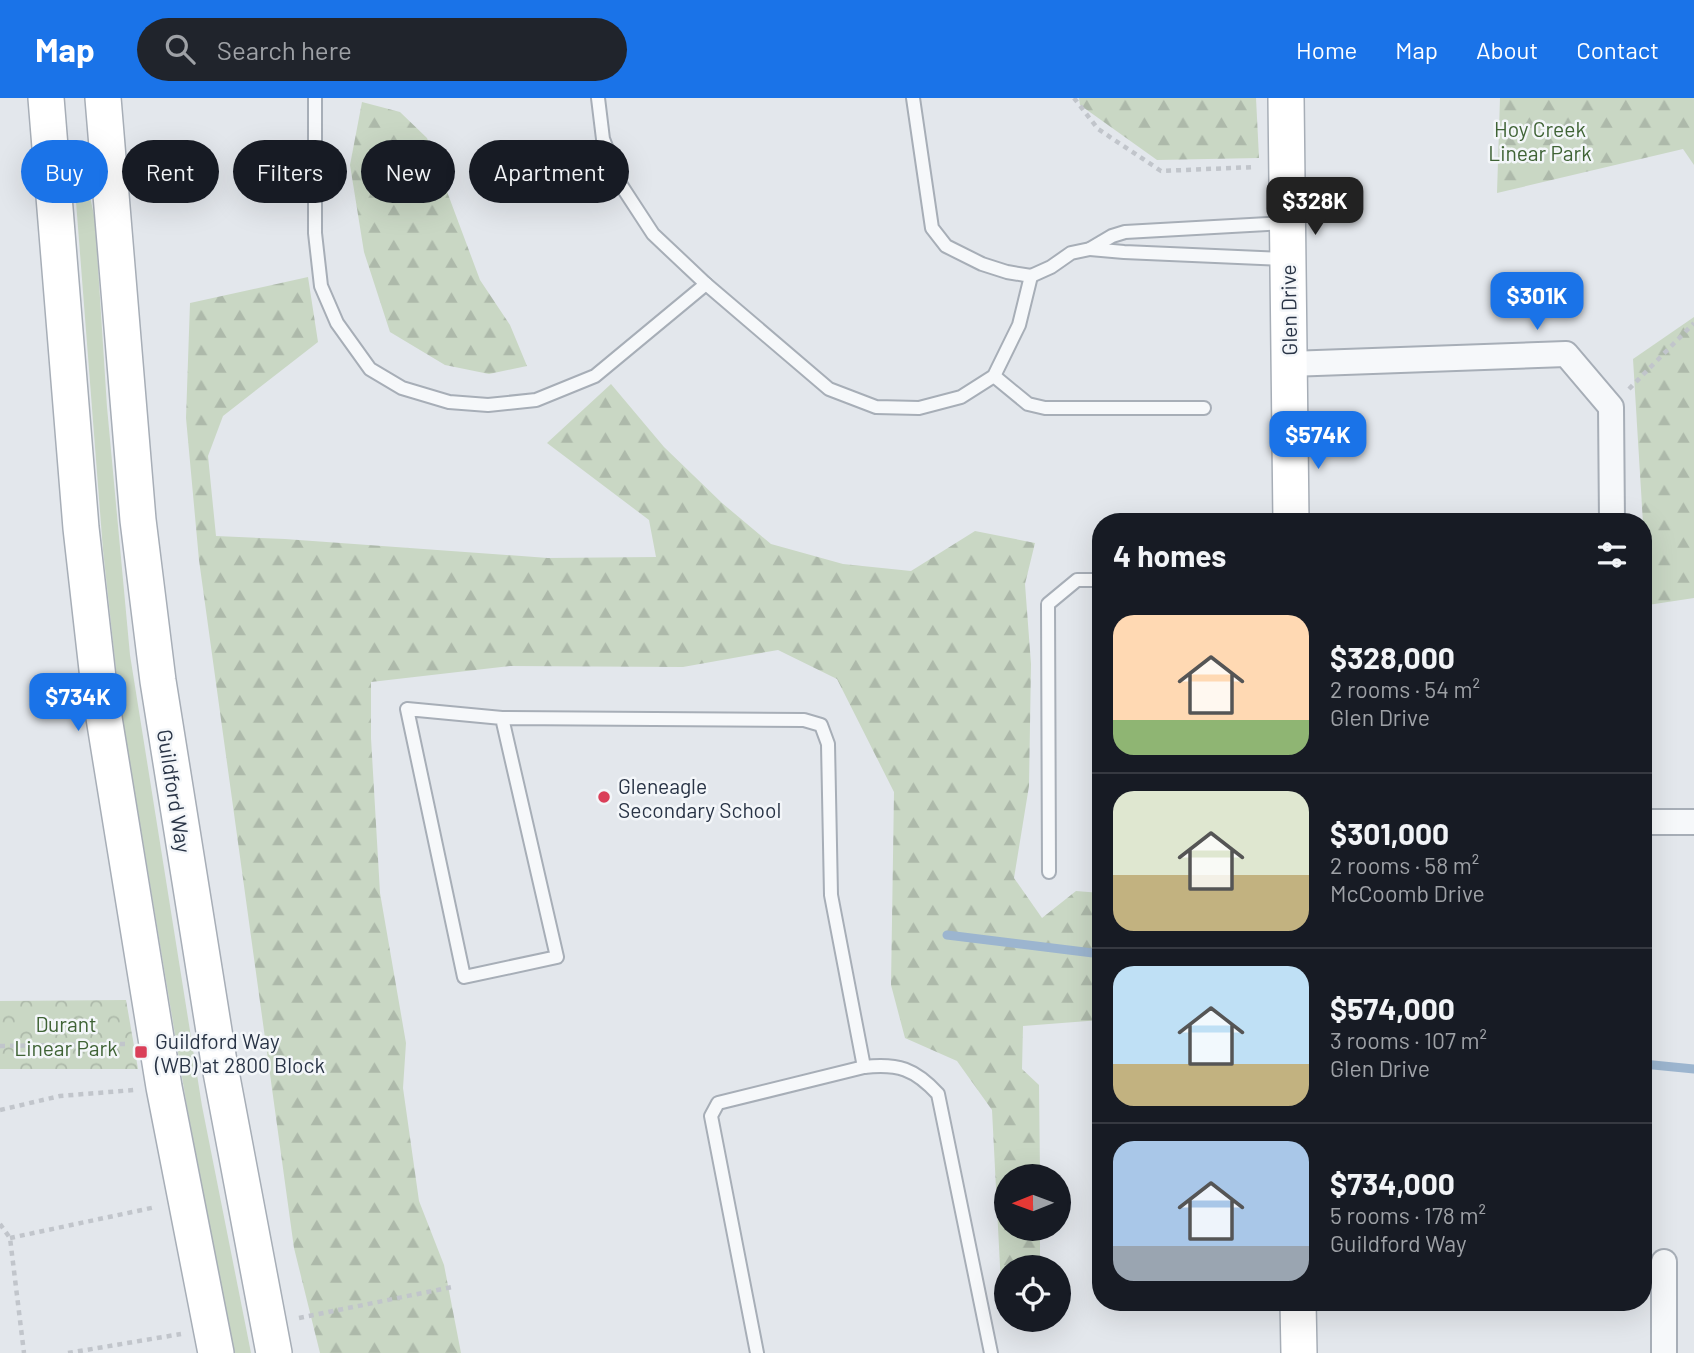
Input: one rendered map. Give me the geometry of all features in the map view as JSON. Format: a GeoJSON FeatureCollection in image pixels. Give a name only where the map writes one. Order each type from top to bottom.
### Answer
{"type":"FeatureCollection","features":[{"type":"Feature","properties":{"kind":"main road"},"geometry":{"type":"LineString","coordinates":[[46,98],[81,528],[99,687],[164,1087],[216,1353]]}},
{"type":"Feature","properties":{"kind":"main road","name":"Guildford Way"},"geometry":{"type":"LineString","coordinates":[[103,98],[138,520],[158,681],[218,1056],[274,1353]]}},
{"type":"Feature","properties":{"kind":"main road","name":"Glen Drive"},"geometry":{"type":"LineString","coordinates":[[1286,98],[1291,513]]}},
{"type":"Feature","properties":{"kind":"main road"},"geometry":{"type":"LineString","coordinates":[[1298,1311],[1299,1353]]}},
{"type":"Feature","properties":{"kind":"street"},"geometry":{"type":"LineString","coordinates":[[1289,364],[1566,354],[1611,407],[1612,513]]}},
{"type":"Feature","properties":{"kind":"street"},"geometry":{"type":"LineString","coordinates":[[1652,822],[1694,822]]}},
{"type":"Feature","properties":{"kind":"street"},"geometry":{"type":"LineString","coordinates":[[1664,1262],[1664,1353]]}},
{"type":"Feature","properties":{"kind":"lane"},"geometry":{"type":"LineString","coordinates":[[315,98],[315,233],[321,285],[337,323],[370,369],[402,388],[449,402],[488,405],[536,400],[594,376],[706,284]]}},
{"type":"Feature","properties":{"kind":"lane"},"geometry":{"type":"LineString","coordinates":[[598,98],[603,139],[621,185],[653,234],[706,284],[829,389],[876,407],[919,408],[961,397],[994,376],[1019,325],[1031,276]]}},
{"type":"Feature","properties":{"kind":"lane"},"geometry":{"type":"LineString","coordinates":[[913,98],[932,229],[946,246],[982,264],[1031,276],[1051,267],[1071,253],[1090,249],[1124,253],[1287,259]]}},
{"type":"Feature","properties":{"kind":"lane"},"geometry":{"type":"LineString","coordinates":[[1090,249],[1125,232],[1287,223]]}},
{"type":"Feature","properties":{"kind":"lane"},"geometry":{"type":"LineString","coordinates":[[994,376],[1028,404],[1045,408],[1204,408]]}},
{"type":"Feature","properties":{"kind":"lane"},"geometry":{"type":"LineString","coordinates":[[1049,872],[1048,604],[1077,580],[1092,580]]}},
{"type":"Feature","properties":{"kind":"lane"},"geometry":{"type":"LineString","coordinates":[[502,718],[557,957],[464,977],[407,709],[502,718],[804,720],[821,725],[828,744],[831,895],[864,1067]]}},
{"type":"Feature","properties":{"kind":"lane"},"geometry":{"type":"LineString","coordinates":[[757,1353],[711,1116],[718,1103],[864,1067],[882,1065],[902,1069],[923,1078],[938,1094],[991,1353]]}},
{"type":"Feature","properties":{"kind":"path"},"geometry":{"type":"LineString","coordinates":[[1074,98],[1098,129],[1161,171],[1287,166]]}},
{"type":"Feature","properties":{"kind":"path"},"geometry":{"type":"LineString","coordinates":[[1611,407],[1694,323]]}},
{"type":"Feature","properties":{"kind":"path"},"geometry":{"type":"LineString","coordinates":[[0,1045],[127,1044]]}},
{"type":"Feature","properties":{"kind":"path"},"geometry":{"type":"LineString","coordinates":[[0,1111],[60,1096],[135,1090]]}},
{"type":"Feature","properties":{"kind":"path"},"geometry":{"type":"LineString","coordinates":[[10,1238],[159,1206]]}},
{"type":"Feature","properties":{"kind":"path"},"geometry":{"type":"LineString","coordinates":[[0,1224],[10,1238],[23,1353]]}},
{"type":"Feature","properties":{"kind":"path"},"geometry":{"type":"LineString","coordinates":[[297,1318],[452,1287]]}},
{"type":"Feature","properties":{"kind":"path"},"geometry":{"type":"LineString","coordinates":[[68,1353],[185,1334]]}},
{"type":"Feature","properties":{"kind":"green space"},"geometry":{"type":"Polygon","coordinates":[[[1079,98],[1256,98],[1259,158],[1157,160],[1080,105],[1079,98]]]}},
{"type":"Feature","properties":{"kind":"green space","name":"Hoy Creek Linear Park"},"geometry":{"type":"Polygon","coordinates":[[[1500,98],[1694,98],[1694,165],[1683,149],[1497,193],[1500,98]]]}},
{"type":"Feature","properties":{"kind":"green space"},"geometry":{"type":"Polygon","coordinates":[[[362,102],[400,112],[427,138],[428,140],[361,140],[361,203],[451,203],[480,280],[510,325],[527,366],[489,374],[445,365],[390,332],[364,252],[350,165],[362,102]]]}},
{"type":"Feature","properties":{"kind":"green space"},"geometry":{"type":"Polygon","coordinates":[[[76,203],[91,203],[95,220],[107,407],[130,655],[202,1106],[251,1353],[234,1353],[187,1107],[119,697],[103,550],[76,203]]]}},
{"type":"Feature","properties":{"kind":"green space"},"geometry":{"type":"Polygon","coordinates":[[[308,277],[318,342],[223,416],[208,456],[216,536],[548,558],[656,557],[649,520],[547,443],[611,384],[664,447],[722,503],[771,544],[843,564],[911,571],[975,531],[1035,543],[1025,584],[1031,664],[1029,786],[1014,878],[1042,918],[1076,891],[1092,892],[1092,1021],[1023,1026],[1022,1069],[1039,1085],[1040,1164],[995,1164],[992,1110],[957,1061],[905,1038],[891,985],[894,792],[837,679],[778,650],[683,667],[510,666],[371,682],[371,738],[380,893],[406,1043],[403,1088],[419,1201],[444,1265],[461,1353],[320,1353],[294,1248],[199,560],[186,418],[190,303],[308,277]]]}},
{"type":"Feature","properties":{"kind":"green space"},"geometry":{"type":"Polygon","coordinates":[[[1694,317],[1694,598],[1652,604],[1652,513],[1642,513],[1633,359],[1694,317]]]}},
{"type":"Feature","properties":{"kind":"green space","name":"Durant Linear Park"},"geometry":{"type":"Polygon","coordinates":[[[126,1000],[138,1069],[0,1069],[0,1001],[126,1000]]]}},
{"type":"Feature","properties":{"kind":"green space"},"geometry":{"type":"Polygon","coordinates":[[[999,1241],[1040,1241],[1040,1255],[999,1255],[999,1241]]]}},
{"type":"Feature","properties":{"kind":"waterway"},"geometry":{"type":"LineString","coordinates":[[947,935],[1092,953]]}},
{"type":"Feature","properties":{"kind":"waterway"},"geometry":{"type":"LineString","coordinates":[[1652,1065],[1694,1069]]}},
{"type":"Feature","properties":{"kind":"place","name":"Gleneagle Secondary School"},"geometry":{"type":"Point","coordinates":[604,797]}},
{"type":"Feature","properties":{"kind":"place","name":"Guildford Way (WB) at 2800 Block"},"geometry":{"type":"Point","coordinates":[141,1052]}}]}
